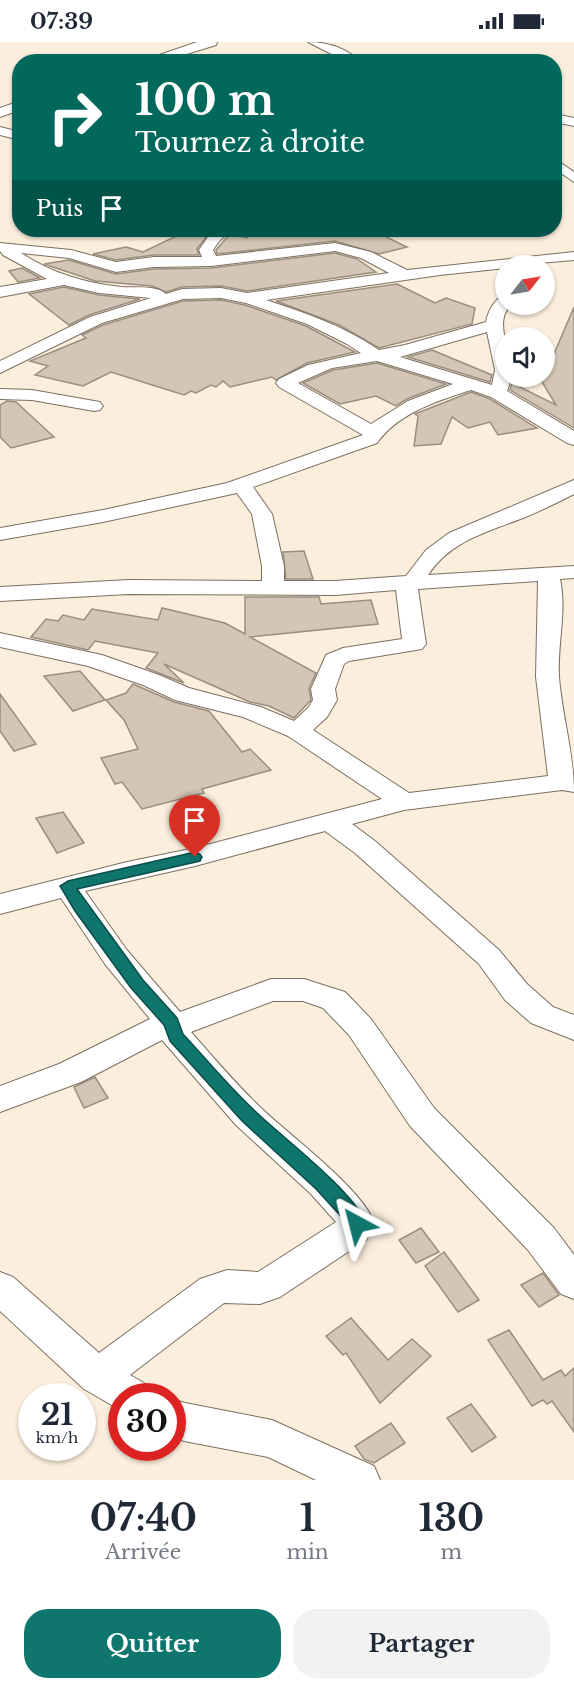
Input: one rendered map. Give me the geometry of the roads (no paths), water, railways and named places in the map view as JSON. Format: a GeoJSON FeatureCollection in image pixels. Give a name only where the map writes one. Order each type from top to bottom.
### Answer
{"type":"FeatureCollection","features":[{"type":"Feature","properties":{"kind":"street"},"geometry":{"type":"LineString","coordinates":[[171,54],[209,42]]}},
{"type":"Feature","properties":{"kind":"street"},"geometry":{"type":"LineString","coordinates":[[313,42],[342,54]]}},
{"type":"Feature","properties":{"kind":"street"},"geometry":{"type":"LineString","coordinates":[[211,261],[206,250],[215,237]]}},
{"type":"Feature","properties":{"kind":"street"},"geometry":{"type":"LineString","coordinates":[[330,237],[335,247]]}},
{"type":"Feature","properties":{"kind":"street"},"geometry":{"type":"LineString","coordinates":[[1,247],[71,254],[106,266],[211,261],[335,247],[366,255],[403,274]]}},
{"type":"Feature","properties":{"kind":"street"},"geometry":{"type":"LineString","coordinates":[[1,247],[19,260],[64,280],[89,288],[182,294],[221,293],[247,298],[313,321],[344,335],[375,354],[497,393],[574,439]]}},
{"type":"Feature","properties":{"kind":"street"},"geometry":{"type":"LineString","coordinates":[[555,259],[574,256]]}},
{"type":"Feature","properties":{"kind":"street"},"geometry":{"type":"LineString","coordinates":[[0,264],[19,260]]}},
{"type":"Feature","properties":{"kind":"street"},"geometry":{"type":"LineString","coordinates":[[180,263],[221,293]]}},
{"type":"Feature","properties":{"kind":"street"},"geometry":{"type":"LineString","coordinates":[[247,298],[403,274],[495,266]]}},
{"type":"Feature","properties":{"kind":"street"},"geometry":{"type":"LineString","coordinates":[[0,292],[64,280]]}},
{"type":"Feature","properties":{"kind":"street"},"geometry":{"type":"LineString","coordinates":[[0,368],[96,320],[182,294]]}},
{"type":"Feature","properties":{"kind":"street"},"geometry":{"type":"LineString","coordinates":[[496,315],[492,326],[504,378],[497,393]]}},
{"type":"Feature","properties":{"kind":"street"},"geometry":{"type":"LineString","coordinates":[[371,432],[285,382],[326,364],[375,354],[398,352],[492,326]]}},
{"type":"Feature","properties":{"kind":"street"},"geometry":{"type":"LineString","coordinates":[[0,534],[169,502],[241,485],[370,439],[371,432],[406,410],[471,384]]}},
{"type":"Feature","properties":{"kind":"street"},"geometry":{"type":"LineString","coordinates":[[0,394],[32,395],[94,406]]}},
{"type":"Feature","properties":{"kind":"street"},"geometry":{"type":"LineString","coordinates":[[241,485],[262,514],[273,567],[273,588]]}},
{"type":"Feature","properties":{"kind":"street"},"geometry":{"type":"LineString","coordinates":[[297,732],[318,712],[325,700],[323,689],[334,660],[343,655],[414,644],[409,582],[437,550],[467,530],[527,509],[574,486]]}},
{"type":"Feature","properties":{"kind":"street"},"geometry":{"type":"LineString","coordinates":[[0,594],[129,587],[335,588],[574,572]]}},
{"type":"Feature","properties":{"kind":"street"},"geometry":{"type":"LineString","coordinates":[[0,904],[195,857],[404,802],[568,783],[550,716],[547,652],[552,587],[548,575]]}},
{"type":"Feature","properties":{"kind":"street"},"geometry":{"type":"LineString","coordinates":[[7,646],[94,660],[151,680],[184,695],[200,697],[252,712],[297,732],[404,802]]}},
{"type":"Feature","properties":{"kind":"street"},"geometry":{"type":"LineString","coordinates":[[330,822],[364,847],[489,957],[516,992],[542,1015],[574,1029]]}},
{"type":"Feature","properties":{"kind":"street"},"geometry":{"type":"LineString","coordinates":[[68,886],[80,908],[137,984],[171,1022],[176,1037],[248,1116],[323,1184],[357,1224],[354,1229],[267,1286],[257,1289],[228,1284],[213,1290],[98,1377]]}},
{"type":"Feature","properties":{"kind":"street"},"geometry":{"type":"LineString","coordinates":[[0,1099],[70,1072],[171,1022],[180,1024],[271,990],[304,990],[334,1000],[360,1027],[422,1117],[541,1239],[574,1283]]}},
{"type":"Feature","properties":{"kind":"street"},"geometry":{"type":"LineString","coordinates":[[0,1288],[98,1377],[108,1383]]}},
{"type":"Feature","properties":{"kind":"street"},"geometry":{"type":"LineString","coordinates":[[186,1422],[272,1439],[360,1480]]}}]}
